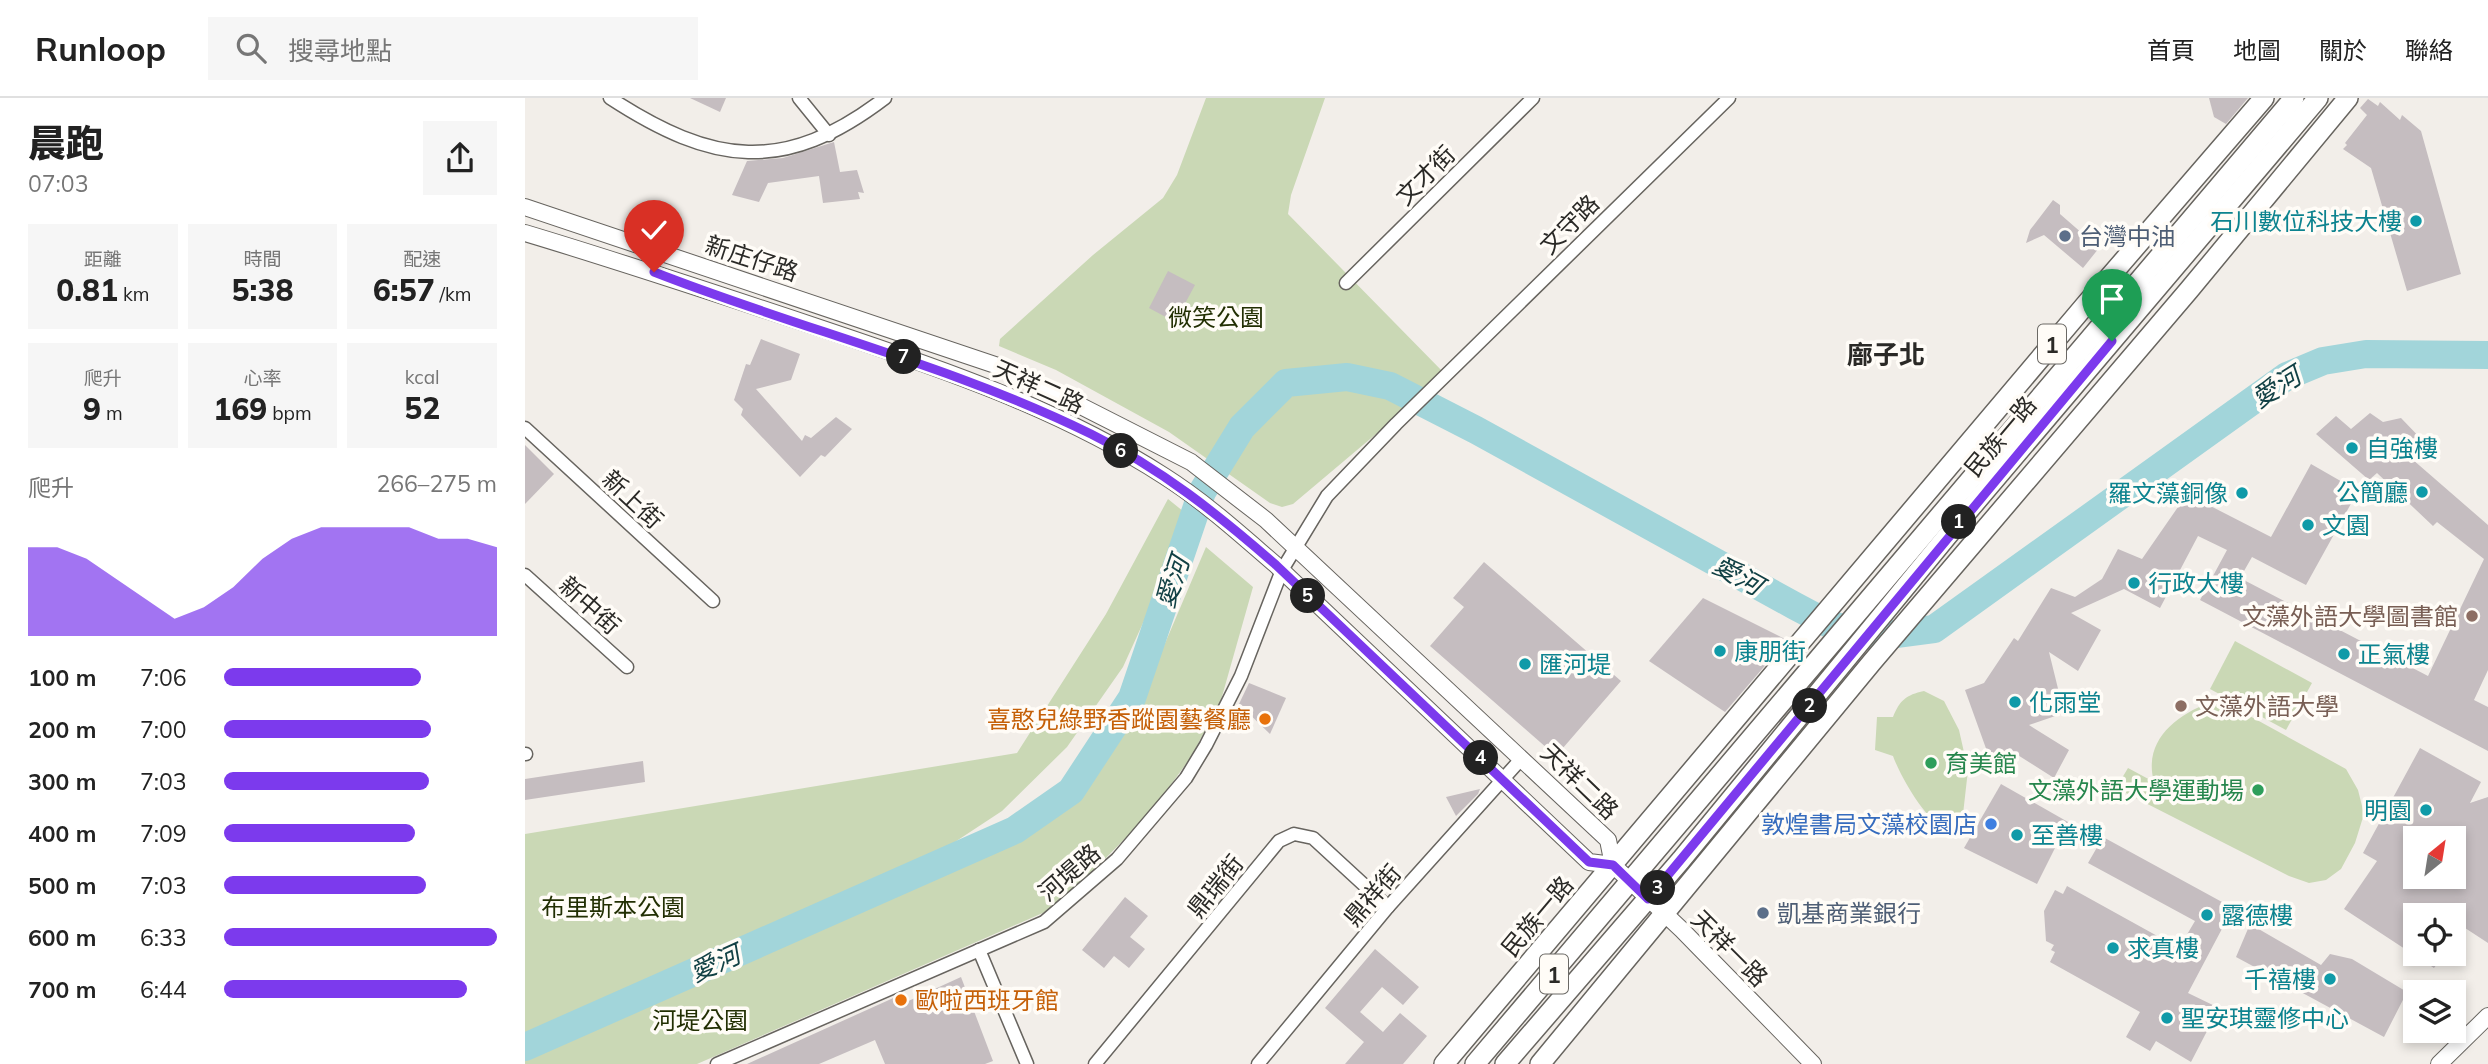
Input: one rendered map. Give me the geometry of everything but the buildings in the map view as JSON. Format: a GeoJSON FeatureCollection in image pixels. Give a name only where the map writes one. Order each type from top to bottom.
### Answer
{"type":"FeatureCollection","features":[{"type":"Feature","properties":{"kind":"main road","name":"民族一路"},"geometry":{"type":"LineString","coordinates":[[1444,1064],[2150,229],[2264,98]]}},
{"type":"Feature","properties":{"kind":"main road","name":"民族一路"},"geometry":{"type":"LineString","coordinates":[[1475,1064],[1632,883],[2294,98]]}},
{"type":"Feature","properties":{"kind":"main road","name":"民族一路"},"geometry":{"type":"LineString","coordinates":[[1648,899],[1885,615],[1962,518],[2318,98]]}},
{"type":"Feature","properties":{"kind":"main road","name":"民族一路"},"geometry":{"type":"LineString","coordinates":[[1664,914],[1902,626],[2348,98]]}},
{"type":"Feature","properties":{"kind":"main road"},"geometry":{"type":"LineString","coordinates":[[2257,170],[2276,185]]}},
{"type":"Feature","properties":{"kind":"main road"},"geometry":{"type":"LineString","coordinates":[[2150,229],[2170,244]]}},
{"type":"Feature","properties":{"kind":"main road"},"geometry":{"type":"LineString","coordinates":[[1797,646],[1812,668]]}},
{"type":"Feature","properties":{"kind":"main road","name":"1"},"geometry":{"type":"LineString","coordinates":[[1505,1064],[1648,899]]}},
{"type":"Feature","properties":{"kind":"main road","name":"1"},"geometry":{"type":"LineString","coordinates":[[1540,1064],[1664,914]]}},
{"type":"Feature","properties":{"kind":"street"},"geometry":{"type":"LineString","coordinates":[[610,98],[643,119],[682,138],[751,154],[793,149],[829,135],[885,98]]}},
{"type":"Feature","properties":{"kind":"street"},"geometry":{"type":"LineString","coordinates":[[799,98],[829,135]]}},
{"type":"Feature","properties":{"kind":"street","name":"文才街"},"geometry":{"type":"LineString","coordinates":[[1346,283],[1533,98]]}},
{"type":"Feature","properties":{"kind":"street","name":"文守路"},"geometry":{"type":"LineString","coordinates":[[1295,547],[1327,496],[1396,424],[1729,98]]}},
{"type":"Feature","properties":{"kind":"street","name":"新庄仔路"},"geometry":{"type":"LineString","coordinates":[[525,207],[964,354]]}},
{"type":"Feature","properties":{"kind":"street","name":"新庄仔路"},"geometry":{"type":"LineString","coordinates":[[525,233],[654,272],[951,373]]}},
{"type":"Feature","properties":{"kind":"street","name":"天祥二路"},"geometry":{"type":"LineString","coordinates":[[964,354],[1021,375],[1192,463],[1239,496],[1608,839],[1613,865]]}},
{"type":"Feature","properties":{"kind":"street","name":"天祥二路"},"geometry":{"type":"LineString","coordinates":[[951,373],[1092,434],[1179,486],[1225,520],[1282,570]]}},
{"type":"Feature","properties":{"kind":"street","name":"新上街"},"geometry":{"type":"LineString","coordinates":[[525,428],[713,601]]}},
{"type":"Feature","properties":{"kind":"street","name":"河堤路"},"geometry":{"type":"LineString","coordinates":[[717,1064],[1044,922],[1117,859],[1186,778],[1231,697],[1282,570],[1295,547]]}},
{"type":"Feature","properties":{"kind":"street"},"geometry":{"type":"LineString","coordinates":[[1282,570],[1589,862],[1613,865]]}},
{"type":"Feature","properties":{"kind":"street","name":"新中街"},"geometry":{"type":"LineString","coordinates":[[525,575],[627,667]]}},
{"type":"Feature","properties":{"kind":"street","name":"鼎祥街"},"geometry":{"type":"LineString","coordinates":[[1258,1064],[1388,907],[1522,758]]}},
{"type":"Feature","properties":{"kind":"street","name":"鼎瑞街"},"geometry":{"type":"LineString","coordinates":[[1095,1064],[1279,841],[1294,834],[1313,838],[1388,907]]}},
{"type":"Feature","properties":{"kind":"street","name":"天祥一路"},"geometry":{"type":"LineString","coordinates":[[1613,865],[1813,1064]]}},
{"type":"Feature","properties":{"kind":"street"},"geometry":{"type":"LineString","coordinates":[[979,950],[1027,1064]]}},
{"type":"Feature","properties":{"kind":"street"},"geometry":{"type":"LineString","coordinates":[[2439,1064],[2488,1016]]}},
{"type":"Feature","properties":{"kind":"green space","name":"微笑公園"},"geometry":{"type":"Polygon","coordinates":[[[1206,98],[1325,98],[1291,195],[1288,214],[1446,375],[1293,504],[1282,507],[1270,503],[1169,432],[1056,370],[999,346],[1000,339],[1093,255],[1163,198],[1177,175],[1206,98]]]}},
{"type":"Feature","properties":{"kind":"green space","name":"布里斯本公園"},"geometry":{"type":"Polygon","coordinates":[[[1168,499],[1194,520],[1188,524],[1123,667],[1067,747],[1002,811],[926,861],[525,1042],[525,834],[1017,753],[1106,614],[1168,499]]]}},
{"type":"Feature","properties":{"kind":"green space","name":"河堤公園"},"geometry":{"type":"Polygon","coordinates":[[[1206,547],[1253,587],[1221,700],[1191,757],[1151,812],[1096,868],[1045,912],[697,1064],[525,1064],[525,1055],[583,1028],[1018,841],[1051,816],[1096,777],[1132,721],[1206,547]]]}},
{"type":"Feature","properties":{"kind":"green space"},"geometry":{"type":"Polygon","coordinates":[[[2235,641],[2312,683],[2286,730],[2210,689],[2235,641]]]}},
{"type":"Feature","properties":{"kind":"green space","name":"育美館"},"geometry":{"type":"Polygon","coordinates":[[[1924,691],[1944,701],[1959,730],[1968,770],[1962,823],[1946,825],[1933,820],[1912,794],[1893,756],[1875,750],[1877,717],[1893,717],[1904,699],[1924,691]]]}},
{"type":"Feature","properties":{"kind":"green space"},"geometry":{"type":"Polygon","coordinates":[[[2209,703],[2226,703],[2346,769],[2358,790],[2364,814],[2355,843],[2341,869],[2326,880],[2309,883],[2289,876],[2116,788],[2128,768],[2154,782],[2153,755],[2164,732],[2184,715],[2209,703]]]}},
{"type":"Feature","properties":{"kind":"waterway","name":"愛河"},"geometry":{"type":"LineString","coordinates":[[525,1047],[1015,830],[1071,791],[1132,698],[1202,492],[1242,427],[1286,383],[1347,377],[1390,386],[1476,430],[1829,624],[1873,637],[1934,629],[2287,376],[2323,361],[2366,354],[2488,355]]}},
{"type":"Feature","properties":{"kind":"place","name":"石川數位科技大樓"},"geometry":{"type":"Point","coordinates":[2416,221]}},
{"type":"Feature","properties":{"kind":"place","name":"台灣中油"},"geometry":{"type":"Point","coordinates":[2065,236]}},
{"type":"Feature","properties":{"kind":"place","name":"自強樓"},"geometry":{"type":"Point","coordinates":[2352,448]}},
{"type":"Feature","properties":{"kind":"place","name":"公簡廳"},"geometry":{"type":"Point","coordinates":[2422,492]}},
{"type":"Feature","properties":{"kind":"place","name":"羅文藻銅像"},"geometry":{"type":"Point","coordinates":[2242,493]}},
{"type":"Feature","properties":{"kind":"place","name":"文園"},"geometry":{"type":"Point","coordinates":[2308,525]}},
{"type":"Feature","properties":{"kind":"place","name":"行政大樓"},"geometry":{"type":"Point","coordinates":[2134,583]}},
{"type":"Feature","properties":{"kind":"place","name":"文藻外語大學圖書館"},"geometry":{"type":"Point","coordinates":[2472,616]}},
{"type":"Feature","properties":{"kind":"place","name":"康朋街"},"geometry":{"type":"Point","coordinates":[1720,651]}},
{"type":"Feature","properties":{"kind":"place","name":"正氣樓"},"geometry":{"type":"Point","coordinates":[2344,654]}},
{"type":"Feature","properties":{"kind":"place","name":"匯河堤"},"geometry":{"type":"Point","coordinates":[1525,664]}},
{"type":"Feature","properties":{"kind":"place","name":"化雨堂"},"geometry":{"type":"Point","coordinates":[2015,702]}},
{"type":"Feature","properties":{"kind":"place","name":"文藻外語大學"},"geometry":{"type":"Point","coordinates":[2181,706]}},
{"type":"Feature","properties":{"kind":"place","name":"喜憨兒綠野香蹤園藝餐廳"},"geometry":{"type":"Point","coordinates":[1265,719]}},
{"type":"Feature","properties":{"kind":"place","name":"育美館"},"geometry":{"type":"Point","coordinates":[1931,763]}},
{"type":"Feature","properties":{"kind":"place","name":"文藻外語大學運動場"},"geometry":{"type":"Point","coordinates":[2258,790]}},
{"type":"Feature","properties":{"kind":"place","name":"明園"},"geometry":{"type":"Point","coordinates":[2426,810]}},
{"type":"Feature","properties":{"kind":"place","name":"敦煌書局文藻校園店"},"geometry":{"type":"Point","coordinates":[1991,824]}},
{"type":"Feature","properties":{"kind":"place","name":"至善樓"},"geometry":{"type":"Point","coordinates":[2017,835]}},
{"type":"Feature","properties":{"kind":"place","name":"凱基商業銀行"},"geometry":{"type":"Point","coordinates":[1763,913]}},
{"type":"Feature","properties":{"kind":"place","name":"露德樓"},"geometry":{"type":"Point","coordinates":[2207,915]}},
{"type":"Feature","properties":{"kind":"place","name":"求真樓"},"geometry":{"type":"Point","coordinates":[2113,948]}},
{"type":"Feature","properties":{"kind":"place","name":"千禧樓"},"geometry":{"type":"Point","coordinates":[2330,979]}},
{"type":"Feature","properties":{"kind":"place","name":"歐啦西班牙館"},"geometry":{"type":"Point","coordinates":[901,1000]}},
{"type":"Feature","properties":{"kind":"place","name":"聖安琪靈修中心"},"geometry":{"type":"Point","coordinates":[2167,1018]}},
{"type":"Feature","properties":{"kind":"district","name":"廍子北"},"geometry":{"type":"Point","coordinates":[1886,354]}},
{"type":"Feature","properties":{"kind":"route"},"geometry":{"type":"LineString","coordinates":[[654,272],[951,373],[1092,434],[1166,477],[1225,520],[1276,565],[1589,862],[1613,865],[1648,899],[1851,656],[1962,518],[2112,341]]}}]}
